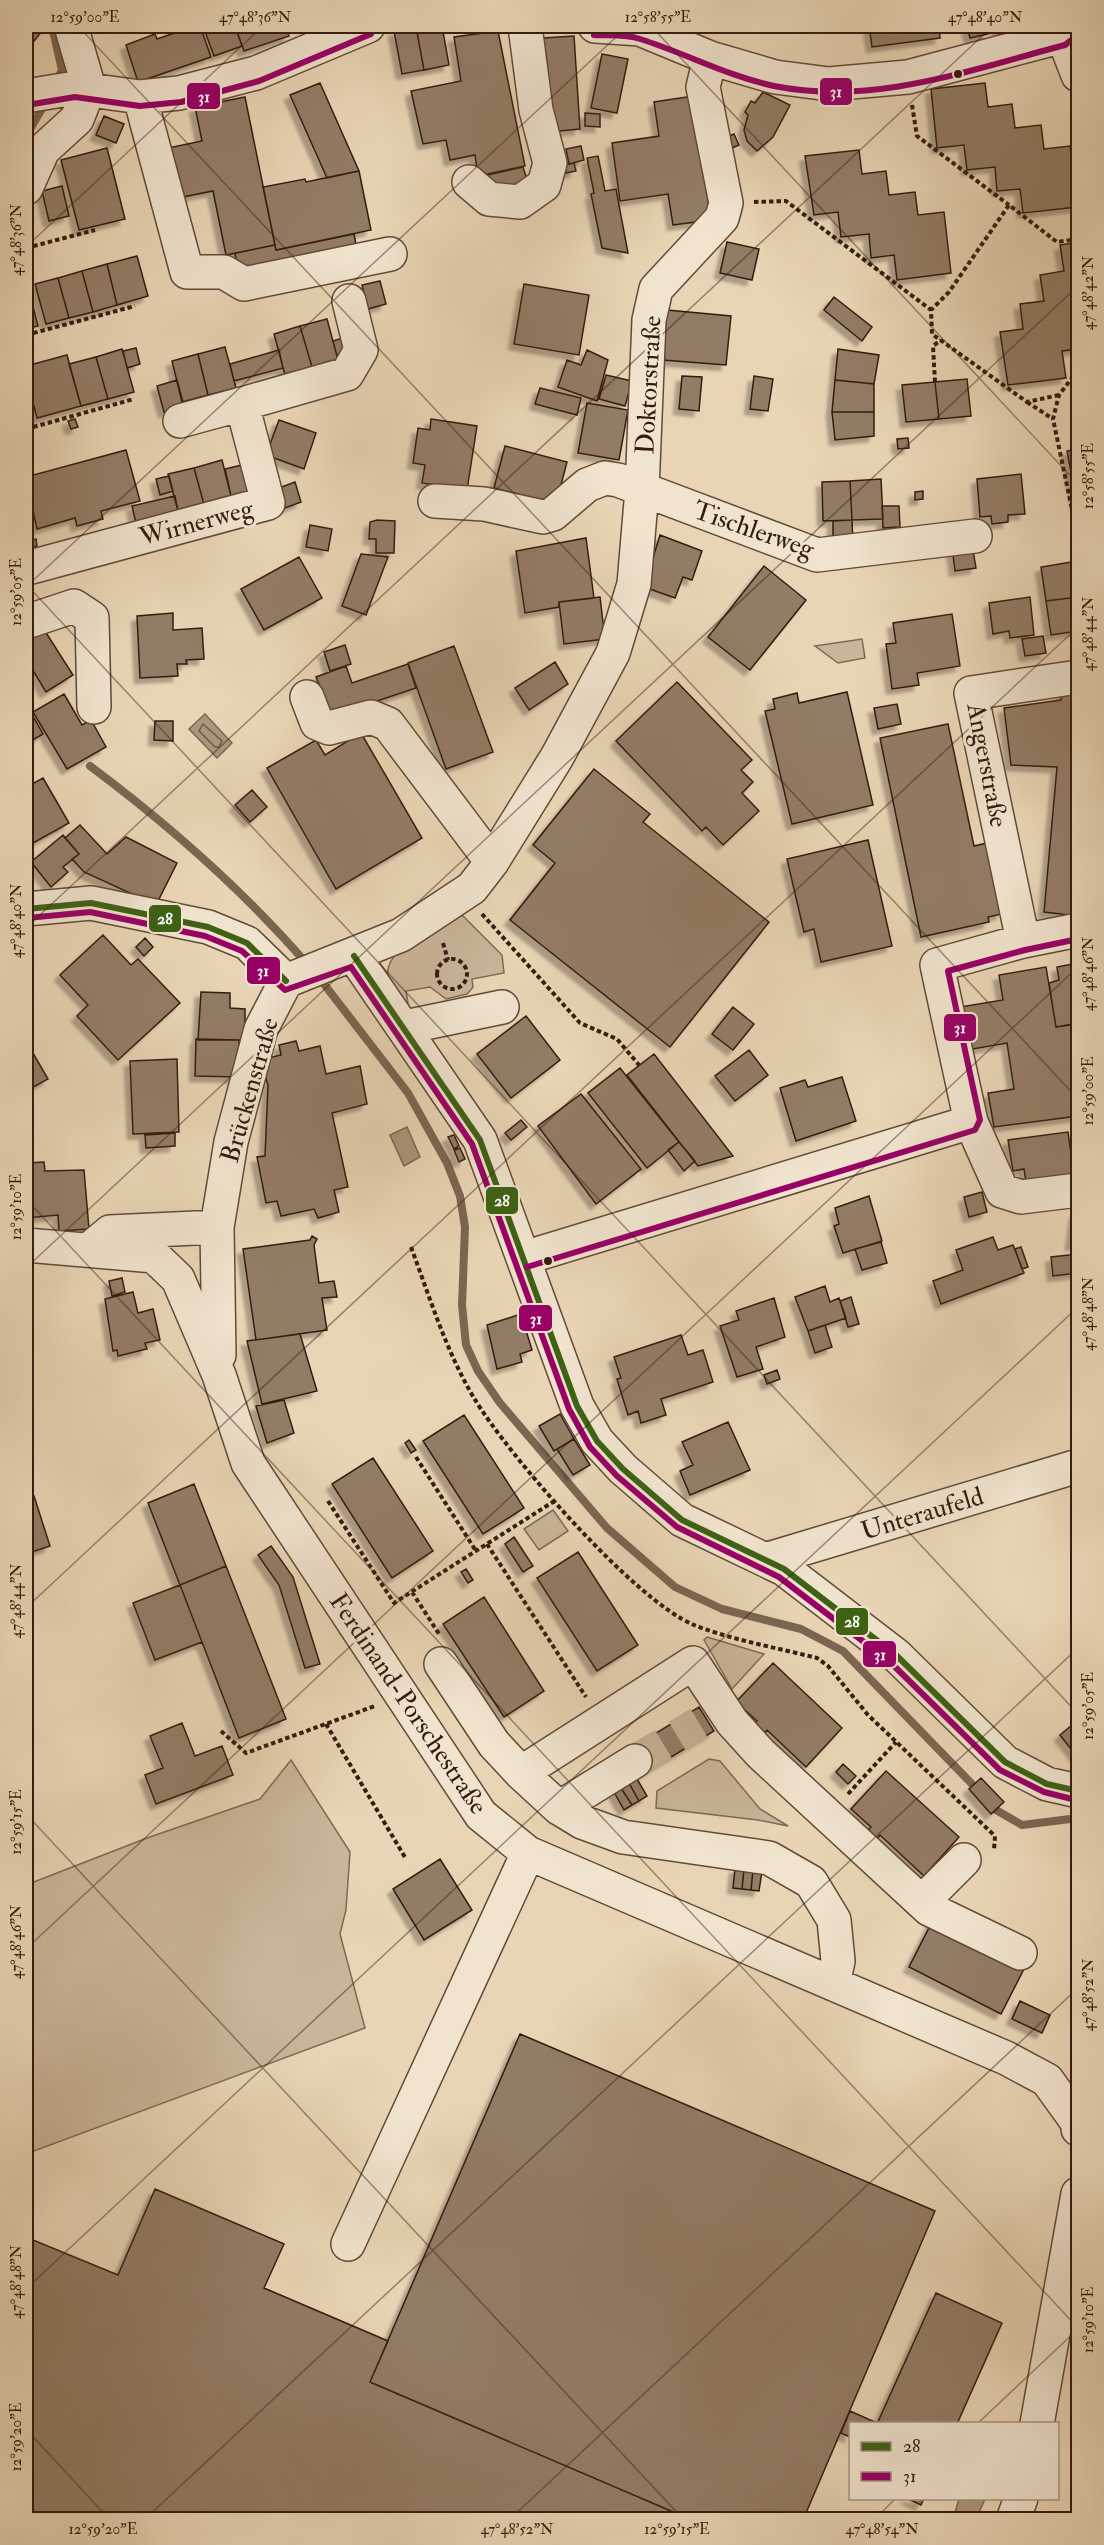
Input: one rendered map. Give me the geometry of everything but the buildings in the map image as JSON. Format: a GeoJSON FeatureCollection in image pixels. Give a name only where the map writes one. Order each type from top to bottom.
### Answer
{"type":"FeatureCollection","features":[{"type":"Feature","properties":{"kind":"street"},"geometry":{"type":"LineString","coordinates":[[26,188],[43,150],[77,119],[82,88],[74,26]]}},
{"type":"Feature","properties":{"kind":"street"},"geometry":{"type":"LineString","coordinates":[[29,95],[82,88],[140,97],[179,93],[256,73],[368,26]]}},
{"type":"Feature","properties":{"kind":"street"},"geometry":{"type":"LineString","coordinates":[[469,182],[489,199],[520,201],[544,185],[550,163],[536,110],[525,26]]}},
{"type":"Feature","properties":{"kind":"street"},"geometry":{"type":"LineString","coordinates":[[594,26],[639,29],[679,36],[710,58],[775,77],[829,84],[908,77],[1069,31],[1078,75]]}},
{"type":"Feature","properties":{"kind":"street"},"geometry":{"type":"LineString","coordinates":[[710,58],[703,87],[726,203]]}},
{"type":"Feature","properties":{"kind":"street"},"geometry":{"type":"LineString","coordinates":[[140,97],[187,272],[224,272],[244,284],[390,254]]}},
{"type":"Feature","properties":{"kind":"street","name":"Doktorstraße"},"geometry":{"type":"LineString","coordinates":[[316,969],[401,935],[472,888],[492,862],[557,758],[613,653],[634,584],[642,490],[649,320],[656,289],[722,218],[726,203]]}},
{"type":"Feature","properties":{"kind":"street"},"geometry":{"type":"LineString","coordinates":[[180,420],[347,375],[361,350],[349,300]]}},
{"type":"Feature","properties":{"kind":"street","name":"Wirnerweg"},"geometry":{"type":"LineString","coordinates":[[26,563],[31,567],[268,503],[242,404]]}},
{"type":"Feature","properties":{"kind":"street","name":"Doktorstraße"},"geometry":{"type":"LineString","coordinates":[[435,501],[483,504],[543,517],[553,514],[577,491],[597,480],[618,480],[642,490]]}},
{"type":"Feature","properties":{"kind":"street","name":"Tischlerweg"},"geometry":{"type":"LineString","coordinates":[[642,490],[817,555],[975,536]]}},
{"type":"Feature","properties":{"kind":"street"},"geometry":{"type":"LineString","coordinates":[[26,622],[74,606],[92,618],[94,707]]}},
{"type":"Feature","properties":{"kind":"street","name":"Angerstraße"},"geometry":{"type":"LineString","coordinates":[[1023,941],[971,693],[1078,677]]}},
{"type":"Feature","properties":{"kind":"street"},"geometry":{"type":"LineString","coordinates":[[307,697],[317,723],[329,728],[371,717],[388,724],[492,862]]}},
{"type":"Feature","properties":{"kind":"street"},"geometry":{"type":"LineString","coordinates":[[26,909],[91,903],[208,927],[316,969],[408,1032],[480,1140],[577,1406],[597,1441],[623,1469],[682,1520],[784,1569],[896,1655],[1005,1762],[1047,1784],[1078,1791]]}},
{"type":"Feature","properties":{"kind":"street"},"geometry":{"type":"LineString","coordinates":[[1078,930],[1023,941],[937,965],[971,1122],[1002,1191],[1021,1197],[1078,1190]]}},
{"type":"Feature","properties":{"kind":"street","name":"Brückenstraße"},"geometry":{"type":"LineString","coordinates":[[219,1376],[216,1227],[231,1142],[261,1029],[316,969]]}},
{"type":"Feature","properties":{"kind":"street"},"geometry":{"type":"LineString","coordinates":[[408,1032],[415,1025],[502,1007]]}},
{"type":"Feature","properties":{"kind":"street"},"geometry":{"type":"LineString","coordinates":[[524,1258],[971,1122]]}},
{"type":"Feature","properties":{"kind":"street"},"geometry":{"type":"LineString","coordinates":[[88,1250],[110,1232],[216,1227]]}},
{"type":"Feature","properties":{"kind":"street"},"geometry":{"type":"LineString","coordinates":[[26,1245],[154,1257],[178,1279],[219,1376]]}},
{"type":"Feature","properties":{"kind":"street","name":"Ferdinand-Porschestraße"},"geometry":{"type":"LineString","coordinates":[[219,1376],[248,1463],[481,1815],[528,1853],[1006,2058],[1047,2080],[1078,2123],[1078,2129]]}},
{"type":"Feature","properties":{"kind":"street","name":"Unteraufeld"},"geometry":{"type":"LineString","coordinates":[[765,1560],[1078,1466]]}},
{"type":"Feature","properties":{"kind":"street","name":"Ferdinand-Porschestraße"},"geometry":{"type":"LineString","coordinates":[[833,1984],[838,1960],[834,1920],[811,1882],[769,1858],[623,1837],[582,1822],[559,1808],[521,1773],[693,1663],[732,1722],[760,1753],[926,1906],[1020,1953]]}},
{"type":"Feature","properties":{"kind":"street"},"geometry":{"type":"LineString","coordinates":[[441,1664],[494,1744],[521,1773]]}},
{"type":"Feature","properties":{"kind":"street"},"geometry":{"type":"LineString","coordinates":[[559,1808],[635,1761]]}},
{"type":"Feature","properties":{"kind":"street"},"geometry":{"type":"LineString","coordinates":[[348,2244],[528,1853]]}},
{"type":"Feature","properties":{"kind":"street"},"geometry":{"type":"LineString","coordinates":[[926,1906],[979,1855]]}},
{"type":"Feature","properties":{"kind":"street"},"geometry":{"type":"LineString","coordinates":[[1037,2422],[1078,2194]]}},
{"type":"Feature","properties":{"kind":"street"},"geometry":{"type":"LineString","coordinates":[[1013,2520],[1021,2500]]}},
{"type":"Feature","properties":{"kind":"path"},"geometry":{"type":"LineString","coordinates":[[908,77],[917,136],[1058,242],[1078,239]]}},
{"type":"Feature","properties":{"kind":"path"},"geometry":{"type":"LineString","coordinates":[[726,203],[786,201],[931,310]]}},
{"type":"Feature","properties":{"kind":"path"},"geometry":{"type":"LineString","coordinates":[[1009,205],[949,292],[931,310],[932,334],[1053,419]]}},
{"type":"Feature","properties":{"kind":"path"},"geometry":{"type":"LineString","coordinates":[[26,248],[95,230]]}},
{"type":"Feature","properties":{"kind":"path"},"geometry":{"type":"LineString","coordinates":[[26,335],[135,306]]}},
{"type":"Feature","properties":{"kind":"path"},"geometry":{"type":"LineString","coordinates":[[935,382],[933,346],[941,340]]}},
{"type":"Feature","properties":{"kind":"path"},"geometry":{"type":"LineString","coordinates":[[1078,370],[1059,395],[1053,419],[1073,514],[1078,513]]}},
{"type":"Feature","properties":{"kind":"path"},"geometry":{"type":"LineString","coordinates":[[1026,402],[1059,395]]}},
{"type":"Feature","properties":{"kind":"path"},"geometry":{"type":"LineString","coordinates":[[26,429],[134,399]]}},
{"type":"Feature","properties":{"kind":"path"},"geometry":{"type":"LineString","coordinates":[[464,893],[580,1023],[617,1039],[639,1065]]}},
{"type":"Feature","properties":{"kind":"path"},"geometry":{"type":"LineString","coordinates":[[448,960],[460,961],[466,971],[465,982],[455,989],[444,987],[438,978],[439,966],[448,960]]}},
{"type":"Feature","properties":{"kind":"path"},"geometry":{"type":"LineString","coordinates":[[411,1247],[453,1359],[475,1400],[528,1470],[624,1573],[651,1598],[693,1624],[818,1658],[828,1666],[868,1715],[995,1836],[979,1855]]}},
{"type":"Feature","properties":{"kind":"path"},"geometry":{"type":"LineString","coordinates":[[416,1458],[476,1551]]}},
{"type":"Feature","properties":{"kind":"path"},"geometry":{"type":"LineString","coordinates":[[328,1501],[394,1603],[556,1500]]}},
{"type":"Feature","properties":{"kind":"path"},"geometry":{"type":"LineString","coordinates":[[486,1544],[601,1721]]}},
{"type":"Feature","properties":{"kind":"path"},"geometry":{"type":"LineString","coordinates":[[221,1731],[246,1754],[401,1696]]}},
{"type":"Feature","properties":{"kind":"path"},"geometry":{"type":"LineString","coordinates":[[326,1724],[406,1859]]}},
{"type":"Feature","properties":{"kind":"path"},"geometry":{"type":"LineString","coordinates":[[828,1816],[896,1742]]}},
{"type":"Feature","properties":{"kind":"shaded area"},"geometry":{"type":"Polygon","coordinates":[[[862,639],[865,658],[838,663],[815,646],[862,639]]]}},
{"type":"Feature","properties":{"kind":"shaded area"},"geometry":{"type":"Polygon","coordinates":[[[458,911],[502,955],[504,973],[472,979],[473,987],[467,994],[446,999],[430,987],[406,991],[409,1009],[390,983],[388,972],[391,960],[410,940],[458,911]]]}},
{"type":"Feature","properties":{"kind":"shaded area"},"geometry":{"type":"Polygon","coordinates":[[[553,1510],[568,1531],[539,1550],[524,1529],[553,1510]]]}},
{"type":"Feature","properties":{"kind":"shaded area"},"geometry":{"type":"Polygon","coordinates":[[[707,1637],[764,1654],[732,1689],[704,1640],[707,1637]]]}},
{"type":"Feature","properties":{"kind":"shaded area"},"geometry":{"type":"Polygon","coordinates":[[[709,1759],[720,1761],[760,1809],[788,1826],[758,1820],[656,1808],[657,1791],[709,1759]]]}},
{"type":"Feature","properties":{"kind":"shaded area"},"geometry":{"type":"Polygon","coordinates":[[[291,1760],[350,1852],[346,1910],[340,1934],[365,2028],[26,2154],[26,1885],[147,1838],[260,1799],[291,1760]]]}},
{"type":"Feature","properties":{"kind":"shaded area"},"geometry":{"type":"Polygon","coordinates":[[[1078,2429],[1078,2494],[1071,2485],[1078,2429]]]}},
{"type":"Feature","properties":{"kind":"water"},"geometry":{"type":"Polygon","coordinates":[[[205,714],[232,743],[217,758],[189,729],[205,714]]]}},
{"type":"Feature","properties":{"kind":"water"},"geometry":{"type":"Polygon","coordinates":[[[407,1127],[420,1157],[404,1166],[390,1135],[407,1127]]]}},
{"type":"Feature","properties":{"kind":"water"},"geometry":{"type":"Polygon","coordinates":[[[959,2500],[985,2500],[976,2519],[953,2519],[959,2500]]]}},
{"type":"Feature","properties":{"kind":"waterway"},"geometry":{"type":"LineString","coordinates":[[52,26],[62,70],[56,82]]}},
{"type":"Feature","properties":{"kind":"waterway"},"geometry":{"type":"LineString","coordinates":[[26,136],[46,102]]}},
{"type":"Feature","properties":{"kind":"waterway"},"geometry":{"type":"LineString","coordinates":[[90,766],[177,835],[258,911],[308,965]]}},
{"type":"Feature","properties":{"kind":"waterway"},"geometry":{"type":"LineString","coordinates":[[317,975],[408,1093],[447,1163],[460,1196],[465,1227],[462,1305],[466,1345],[478,1371],[500,1403],[607,1528],[675,1587],[722,1609],[801,1629],[843,1651],[973,1785]]}},
{"type":"Feature","properties":{"kind":"waterway"},"geometry":{"type":"LineString","coordinates":[[996,1810],[1022,1825],[1078,1818]]}},
{"type":"Feature","properties":{"kind":"tunnel"},"geometry":{"type":"LineString","coordinates":[[635,1761],[699,1723]]}},
{"type":"Feature","properties":{"kind":"transit line","name":"31"},"geometry":{"type":"LineString","coordinates":[[27,105],[75,97],[140,106],[181,102],[259,81],[371,34]]}},
{"type":"Feature","properties":{"kind":"transit line","name":"31"},"geometry":{"type":"LineString","coordinates":[[594,35],[635,37],[757,82],[774,86],[811,91],[848,92],[885,88],[957,74],[1065,45],[1078,35]]}},
{"type":"Feature","properties":{"kind":"transit line","name":"28"},"geometry":{"type":"LineString","coordinates":[[26,909],[91,903],[208,927],[247,943],[286,981]]}},
{"type":"Feature","properties":{"kind":"transit line","name":"31"},"geometry":{"type":"LineString","coordinates":[[27,918],[90,912],[205,936],[242,951],[285,990],[351,967],[472,1144],[569,1409],[590,1447],[617,1476],[677,1527],[779,1577],[890,1662],[1000,1770],[1044,1792],[1076,1800]]}},
{"type":"Feature","properties":{"kind":"transit line","name":"31"},"geometry":{"type":"LineString","coordinates":[[527,1267],[975,1130],[980,1120],[948,971],[1025,950],[1078,939]]}},
{"type":"Feature","properties":{"kind":"transit line","name":"28"},"geometry":{"type":"LineString","coordinates":[[354,956],[480,1140],[577,1406],[597,1441],[623,1469],[682,1520],[784,1569],[896,1655],[1005,1762],[1047,1784],[1078,1791]]}}]}
